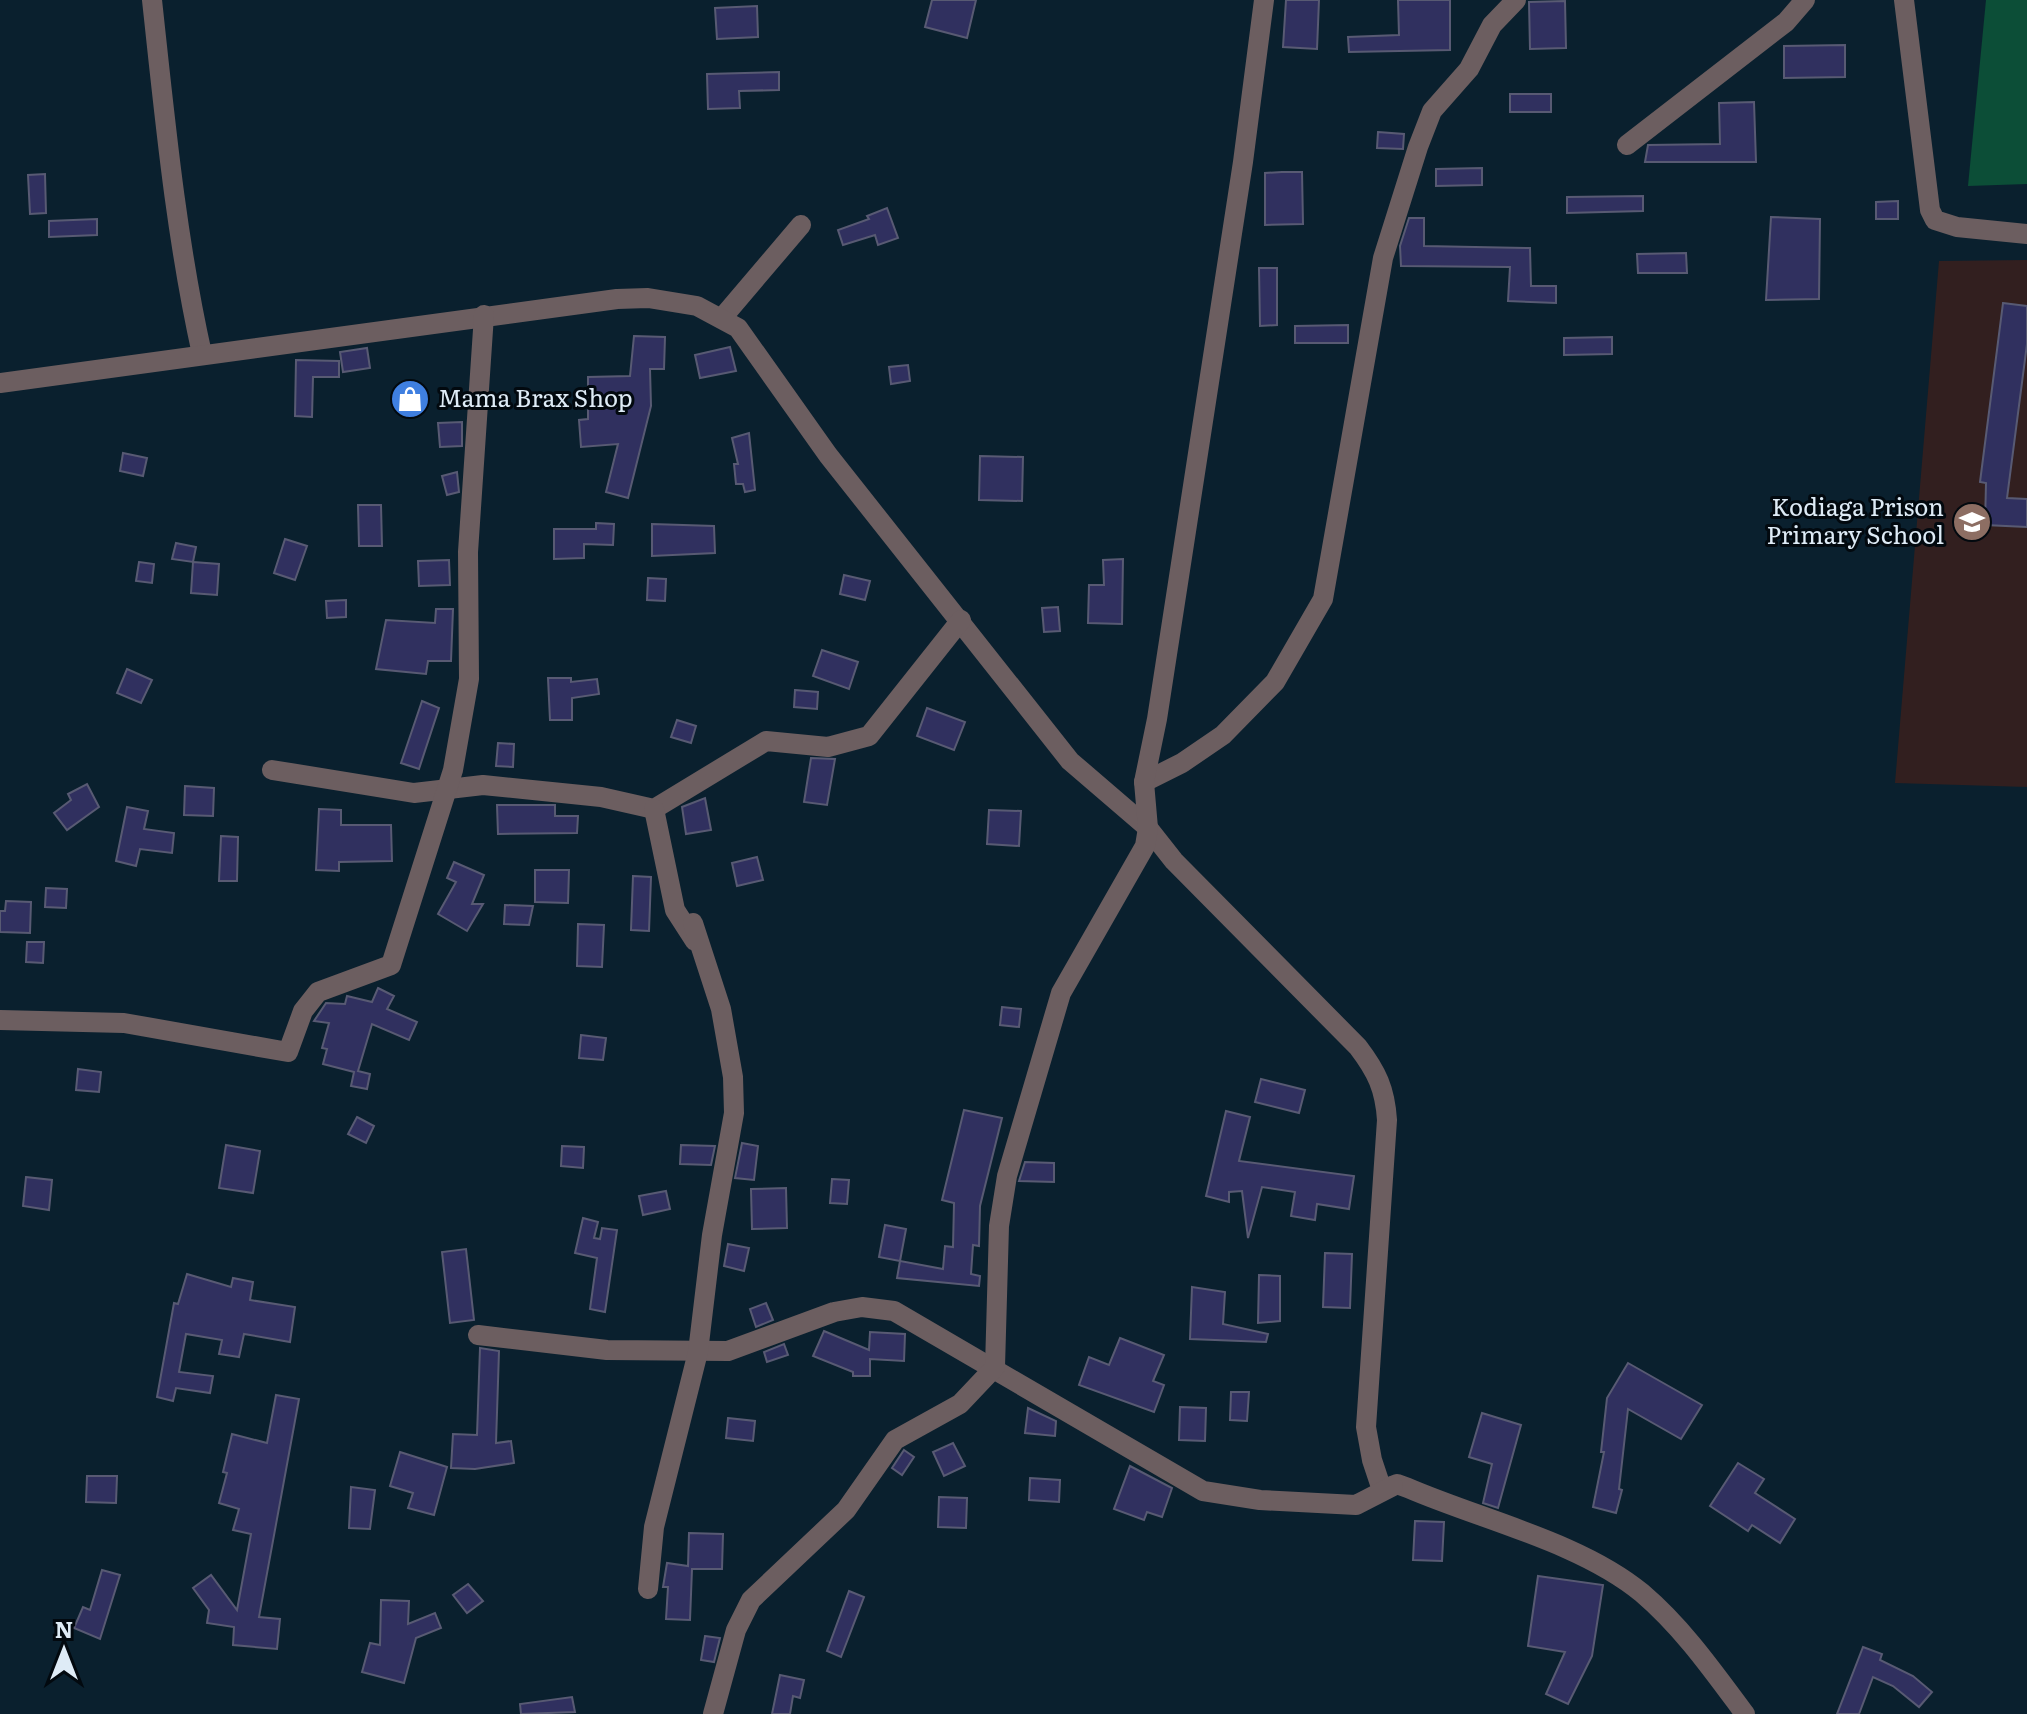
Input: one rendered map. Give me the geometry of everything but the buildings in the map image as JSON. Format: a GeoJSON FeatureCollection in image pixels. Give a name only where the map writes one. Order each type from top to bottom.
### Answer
{"type":"FeatureCollection","features":[{"type":"Feature","properties":{"kind":"street"},"geometry":{"type":"LineString","coordinates":[[152,0],[172,201],[182,265],[202,354]]}},
{"type":"Feature","properties":{"kind":"street"},"geometry":{"type":"LineString","coordinates":[[713,1714],[736,1630],[751,1600],[846,1510],[895,1440],[960,1404],[995,1367],[1003,1193],[1025,1107],[1061,993],[1077,960],[1145,846],[1148,828],[1144,782],[1157,719],[1243,162],[1264,0]]}},
{"type":"Feature","properties":{"kind":"street"},"geometry":{"type":"LineString","coordinates":[[1144,782],[1213,742],[1244,714],[1275,682],[1323,599],[1383,258],[1418,147],[1432,111],[1469,69],[1492,25],[1516,0]]}},
{"type":"Feature","properties":{"kind":"street"},"geometry":{"type":"LineString","coordinates":[[1627,145],[1786,22],[1805,0]]}},
{"type":"Feature","properties":{"kind":"street"},"geometry":{"type":"LineString","coordinates":[[1904,0],[1930,210],[1935,220],[1957,227],[2027,234]]}},
{"type":"Feature","properties":{"kind":"street"},"geometry":{"type":"LineString","coordinates":[[722,318],[801,225]]}},
{"type":"Feature","properties":{"kind":"street"},"geometry":{"type":"LineString","coordinates":[[0,383],[484,315],[648,298],[697,306],[738,328],[828,455],[1070,761],[1148,828],[1174,861],[1347,1036],[1379,1074],[1386,1095],[1387,1120],[1366,1427],[1374,1470],[1382,1490],[1397,1484],[1568,1551],[1615,1575],[1641,1593],[1692,1642],[1745,1714]]}},
{"type":"Feature","properties":{"kind":"street"},"geometry":{"type":"LineString","coordinates":[[0,1020],[124,1023],[288,1052],[303,1011],[318,992],[391,965],[453,770],[469,679],[468,552],[484,315]]}},
{"type":"Feature","properties":{"kind":"street"},"geometry":{"type":"LineString","coordinates":[[272,770],[414,793],[483,785],[601,797],[654,809],[766,741],[828,747],[869,736],[961,620]]}},
{"type":"Feature","properties":{"kind":"street"},"geometry":{"type":"LineString","coordinates":[[654,809],[675,910],[705,956]]}},
{"type":"Feature","properties":{"kind":"street"},"geometry":{"type":"LineString","coordinates":[[648,1589],[654,1527],[698,1352],[712,1235],[734,1113],[729,1054],[705,956],[693,923]]}},
{"type":"Feature","properties":{"kind":"street"},"geometry":{"type":"LineString","coordinates":[[478,1335],[607,1350],[698,1352],[746,1347],[807,1321],[862,1307],[894,1311],[976,1360],[995,1367],[1016,1384],[1090,1423],[1203,1491],[1260,1500],[1356,1505],[1397,1484]]}},
{"type":"Feature","properties":{"kind":"shaded area","name":"Kodiaga Prison Primary School"},"geometry":{"type":"Polygon","coordinates":[[[2027,260],[2027,787],[1895,783],[1939,261],[2027,260]]]}},
{"type":"Feature","properties":{"kind":"green space"},"geometry":{"type":"Polygon","coordinates":[[[1986,0],[2027,0],[2027,184],[1968,186],[1986,0]]]}},
{"type":"Feature","properties":{"kind":"place","name":"Mama Brax Shop"},"geometry":{"type":"Point","coordinates":[410,399]}},
{"type":"Feature","properties":{"kind":"place","name":"Kodiaga Prison Primary School"},"geometry":{"type":"Point","coordinates":[1972,522]}}]}
